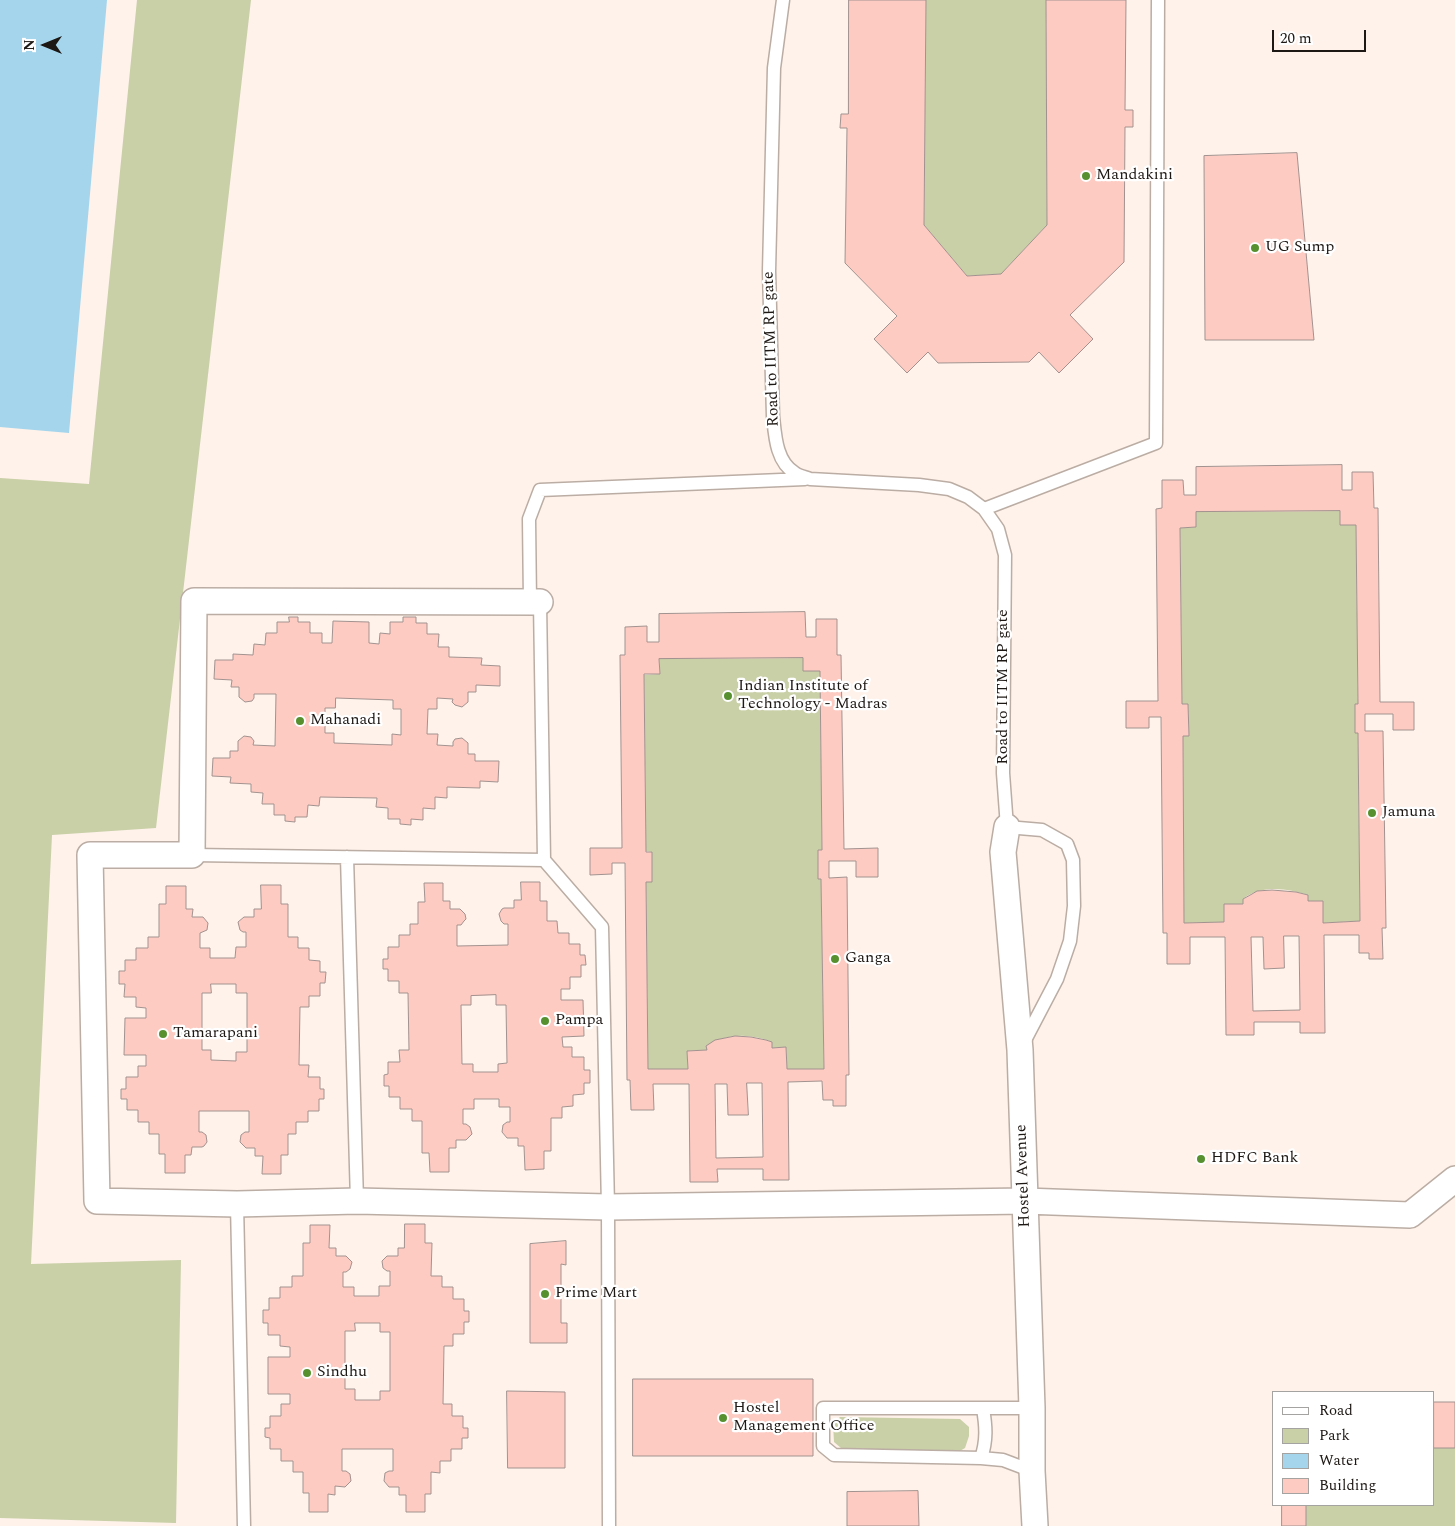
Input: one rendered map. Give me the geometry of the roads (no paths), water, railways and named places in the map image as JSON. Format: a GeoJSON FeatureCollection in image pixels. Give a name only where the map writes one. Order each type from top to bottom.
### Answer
{"type":"FeatureCollection","features":[{"type":"Feature","properties":{"kind":"street"},"geometry":{"type":"LineString","coordinates":[[535,602],[194,602],[192,854],[90,855],[97,1201],[237,1204],[357,1202],[608,1206],[1025,1202],[1410,1215],[1455,1179]]}},
{"type":"Feature","properties":{"kind":"street","name":"Hostel Avenue"},"geometry":{"type":"LineString","coordinates":[[1008,827],[1003,852],[1020,1050],[1034,1526]]}},
{"type":"Feature","properties":{"kind":"lane","name":"Road to IITM RP gate"},"geometry":{"type":"LineString","coordinates":[[783,0],[774,68],[768,271],[775,439],[786,465],[795,473],[810,479],[918,485],[949,489],[968,497],[984,509],[998,529],[1005,555],[1003,773],[1008,827]]}},
{"type":"Feature","properties":{"kind":"lane"},"geometry":{"type":"LineString","coordinates":[[984,509],[1156,443],[1158,0]]}},
{"type":"Feature","properties":{"kind":"lane"},"geometry":{"type":"LineString","coordinates":[[609,1526],[608,1206],[602,927],[544,860],[535,602],[528,519],[540,490],[810,479]]}},
{"type":"Feature","properties":{"kind":"lane"},"geometry":{"type":"LineString","coordinates":[[1008,827],[1042,830],[1068,844],[1073,860],[1074,906],[1070,941],[1057,979],[1020,1050]]}},
{"type":"Feature","properties":{"kind":"lane"},"geometry":{"type":"LineString","coordinates":[[192,854],[544,860]]}},
{"type":"Feature","properties":{"kind":"lane"},"geometry":{"type":"LineString","coordinates":[[347,857],[357,1202]]}},
{"type":"Feature","properties":{"kind":"lane"},"geometry":{"type":"LineString","coordinates":[[237,1204],[244,1526]]}},
{"type":"Feature","properties":{"kind":"lane"},"geometry":{"type":"LineString","coordinates":[[1032,1408],[823,1408],[823,1446],[834,1455],[981,1458],[1003,1460],[1032,1471]]}},
{"type":"Feature","properties":{"kind":"lane"},"geometry":{"type":"LineString","coordinates":[[981,1458],[986,1444],[986,1424],[983,1409]]}},
{"type":"Feature","properties":{"kind":"water"},"geometry":{"type":"Polygon","coordinates":[[[0,0],[107,0],[69,433],[0,427],[0,0]]]}},
{"type":"Feature","properties":{"kind":"place","name":"Mandakini"},"geometry":{"type":"Point","coordinates":[1086,176]}},
{"type":"Feature","properties":{"kind":"place","name":"UG Sump"},"geometry":{"type":"Point","coordinates":[1255,248]}},
{"type":"Feature","properties":{"kind":"place","name":"Indian Institute of Technology - Madras"},"geometry":{"type":"Point","coordinates":[728,696]}},
{"type":"Feature","properties":{"kind":"place","name":"Mahanadi"},"geometry":{"type":"Point","coordinates":[300,721]}},
{"type":"Feature","properties":{"kind":"place","name":"Jamuna"},"geometry":{"type":"Point","coordinates":[1372,813]}},
{"type":"Feature","properties":{"kind":"place","name":"Ganga"},"geometry":{"type":"Point","coordinates":[835,959]}},
{"type":"Feature","properties":{"kind":"place","name":"Pampa"},"geometry":{"type":"Point","coordinates":[545,1021]}},
{"type":"Feature","properties":{"kind":"place","name":"Tamarapani"},"geometry":{"type":"Point","coordinates":[163,1034]}},
{"type":"Feature","properties":{"kind":"place","name":"HDFC Bank"},"geometry":{"type":"Point","coordinates":[1201,1159]}},
{"type":"Feature","properties":{"kind":"place","name":"Prime Mart"},"geometry":{"type":"Point","coordinates":[545,1294]}},
{"type":"Feature","properties":{"kind":"place","name":"Sindhu"},"geometry":{"type":"Point","coordinates":[307,1373]}},
{"type":"Feature","properties":{"kind":"place","name":"Hostel Management Office"},"geometry":{"type":"Point","coordinates":[723,1418]}}]}
